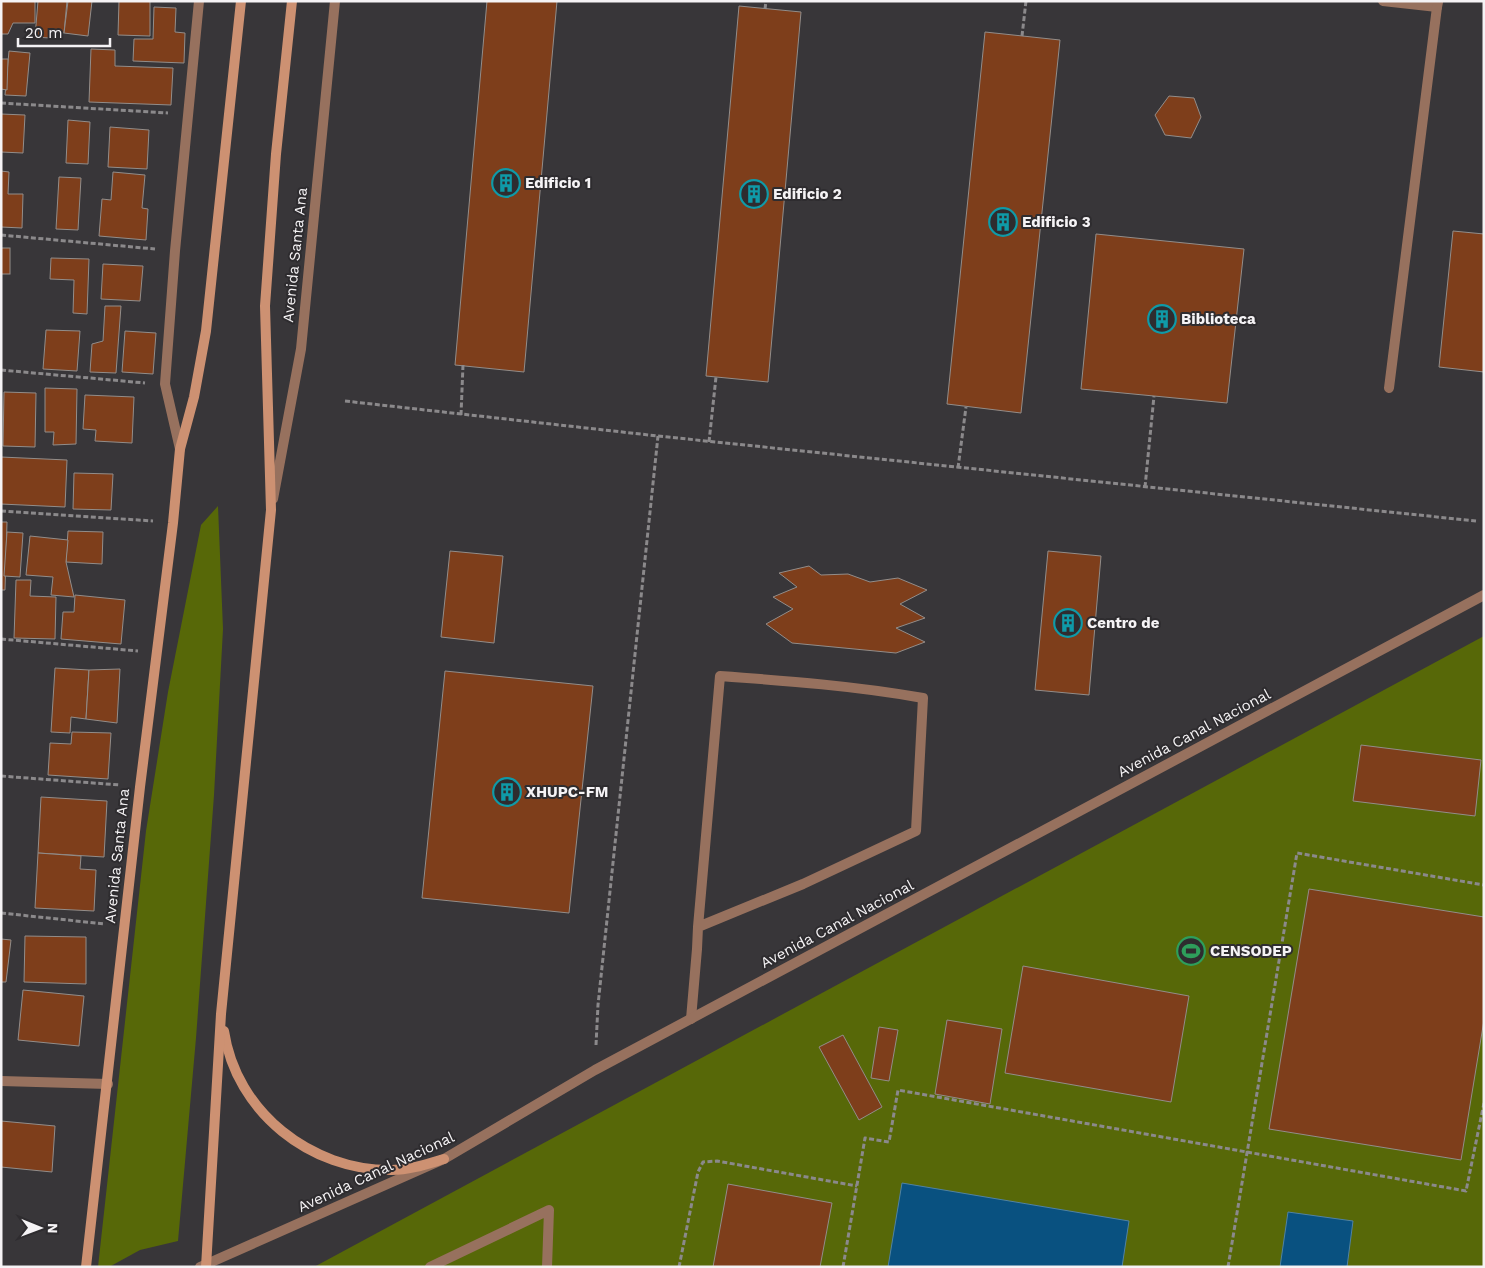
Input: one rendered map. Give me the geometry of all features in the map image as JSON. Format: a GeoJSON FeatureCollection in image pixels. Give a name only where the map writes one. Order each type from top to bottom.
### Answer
{"type":"FeatureCollection","features":[{"type":"Feature","properties":{"kind":"main road","name":"Avenida Santa Ana"},"geometry":{"type":"LineString","coordinates":[[86,1267],[180,449],[194,397],[206,331],[241,1]]}},
{"type":"Feature","properties":{"kind":"main road","name":"Avenida Santa Ana"},"geometry":{"type":"LineString","coordinates":[[204,1266],[222,1014],[271,510],[265,306],[276,154],[292,1]]}},
{"type":"Feature","properties":{"kind":"main road"},"geometry":{"type":"LineString","coordinates":[[222,1014],[225,1039],[232,1063],[243,1086],[274,1125],[293,1141],[316,1154],[332,1160],[366,1168],[401,1169],[419,1167],[444,1160]]}},
{"type":"Feature","properties":{"kind":"street","name":"Avenida Santa Ana"},"geometry":{"type":"LineString","coordinates":[[180,449],[165,384],[175,251],[199,1]]}},
{"type":"Feature","properties":{"kind":"street","name":"Avenida Santa Ana"},"geometry":{"type":"LineString","coordinates":[[271,510],[301,349],[335,1]]}},
{"type":"Feature","properties":{"kind":"street"},"geometry":{"type":"LineString","coordinates":[[1383,1],[1438,4],[1389,388]]}},
{"type":"Feature","properties":{"kind":"street","name":"Avenida Canal Nacional"},"geometry":{"type":"LineString","coordinates":[[204,1266],[444,1160],[595,1070],[1484,595]]}},
{"type":"Feature","properties":{"kind":"street"},"geometry":{"type":"LineString","coordinates":[[691,1019],[698,949],[698,926],[720,676],[884,691],[923,698],[916,831],[803,884],[698,926]]}},
{"type":"Feature","properties":{"kind":"street"},"geometry":{"type":"LineString","coordinates":[[1,1081],[108,1084]]}},
{"type":"Feature","properties":{"kind":"street"},"geometry":{"type":"LineString","coordinates":[[430,1267],[549,1210],[548,1267]]}},
{"type":"Feature","properties":{"kind":"path"},"geometry":{"type":"LineString","coordinates":[[765,9],[766,1]]}},
{"type":"Feature","properties":{"kind":"path"},"geometry":{"type":"LineString","coordinates":[[1022,36],[1026,1]]}},
{"type":"Feature","properties":{"kind":"path"},"geometry":{"type":"LineString","coordinates":[[1,104],[188,114]]}},
{"type":"Feature","properties":{"kind":"path"},"geometry":{"type":"LineString","coordinates":[[1,235],[175,251]]}},
{"type":"Feature","properties":{"kind":"path"},"geometry":{"type":"LineString","coordinates":[[461,414],[463,365]]}},
{"type":"Feature","properties":{"kind":"path"},"geometry":{"type":"LineString","coordinates":[[1,370],[165,384]]}},
{"type":"Feature","properties":{"kind":"path"},"geometry":{"type":"LineString","coordinates":[[709,442],[716,377]]}},
{"type":"Feature","properties":{"kind":"path"},"geometry":{"type":"LineString","coordinates":[[1145,486],[1154,396]]}},
{"type":"Feature","properties":{"kind":"path"},"geometry":{"type":"LineString","coordinates":[[345,401],[709,442],[1476,521]]}},
{"type":"Feature","properties":{"kind":"path"},"geometry":{"type":"LineString","coordinates":[[958,468],[966,407]]}},
{"type":"Feature","properties":{"kind":"path"},"geometry":{"type":"LineString","coordinates":[[595,1070],[598,1005],[658,436]]}},
{"type":"Feature","properties":{"kind":"path"},"geometry":{"type":"LineString","coordinates":[[1,511],[173,523]]}},
{"type":"Feature","properties":{"kind":"path"},"geometry":{"type":"LineString","coordinates":[[1,639],[156,652]]}},
{"type":"Feature","properties":{"kind":"path"},"geometry":{"type":"LineString","coordinates":[[1,776],[140,787]]}},
{"type":"Feature","properties":{"kind":"path"},"geometry":{"type":"LineString","coordinates":[[1228,1267],[1297,854],[1484,885]]}},
{"type":"Feature","properties":{"kind":"path"},"geometry":{"type":"LineString","coordinates":[[1,913],[124,926]]}},
{"type":"Feature","properties":{"kind":"path"},"geometry":{"type":"LineString","coordinates":[[843,1267],[865,1138],[889,1142],[898,1090],[1466,1191],[1484,1103]]}},
{"type":"Feature","properties":{"kind":"path"},"geometry":{"type":"LineString","coordinates":[[679,1267],[698,1172],[704,1162],[717,1161],[857,1186]]}},
{"type":"Feature","properties":{"kind":"green space"},"geometry":{"type":"Polygon","coordinates":[[[218,506],[223,629],[214,795],[196,1038],[178,1241],[140,1250],[109,1267],[98,1267],[146,831],[168,692],[201,525],[218,506]]]}},
{"type":"Feature","properties":{"kind":"green space","name":"CENSODEP"},"geometry":{"type":"Polygon","coordinates":[[[1484,636],[1484,1267],[314,1267],[1484,636]]]}},
{"type":"Feature","properties":{"kind":"water"},"geometry":{"type":"Polygon","coordinates":[[[902,1183],[1129,1221],[1122,1267],[888,1267],[902,1183]]]}},
{"type":"Feature","properties":{"kind":"water"},"geometry":{"type":"Polygon","coordinates":[[[1288,1212],[1353,1221],[1347,1267],[1280,1267],[1288,1212]]]}},
{"type":"Feature","properties":{"kind":"building"},"geometry":{"type":"Polygon","coordinates":[[[1,1],[35,1],[35,23],[13,23],[8,34],[1,34],[1,1]]]}},
{"type":"Feature","properties":{"kind":"building"},"geometry":{"type":"Polygon","coordinates":[[[38,1],[67,1],[64,33],[51,31],[50,38],[35,37],[38,1]]]}},
{"type":"Feature","properties":{"kind":"building"},"geometry":{"type":"Polygon","coordinates":[[[68,1],[92,1],[88,36],[64,33],[68,1]]]}},
{"type":"Feature","properties":{"kind":"building"},"geometry":{"type":"Polygon","coordinates":[[[119,1],[150,1],[150,36],[118,35],[119,1]]]}},
{"type":"Feature","properties":{"kind":"building","name":"Edificio 1"},"geometry":{"type":"Polygon","coordinates":[[[487,1],[557,1],[524,372],[455,365],[487,1]]]}},
{"type":"Feature","properties":{"kind":"building","name":"Edificio 2"},"geometry":{"type":"Polygon","coordinates":[[[739,6],[801,12],[768,382],[706,376],[739,6]]]}},
{"type":"Feature","properties":{"kind":"building"},"geometry":{"type":"Polygon","coordinates":[[[154,7],[176,8],[175,32],[185,33],[184,63],[133,61],[134,39],[153,39],[154,7]]]}},
{"type":"Feature","properties":{"kind":"building","name":"Edificio 3"},"geometry":{"type":"Polygon","coordinates":[[[985,32],[1060,40],[1021,413],[947,404],[985,32]]]}},
{"type":"Feature","properties":{"kind":"building"},"geometry":{"type":"Polygon","coordinates":[[[91,49],[115,50],[115,66],[173,68],[171,105],[89,102],[91,49]]]}},
{"type":"Feature","properties":{"kind":"building"},"geometry":{"type":"Polygon","coordinates":[[[9,51],[30,53],[26,96],[5,95],[9,51]]]}},
{"type":"Feature","properties":{"kind":"building"},"geometry":{"type":"Polygon","coordinates":[[[1,59],[8,59],[7,90],[1,89],[1,59]]]}},
{"type":"Feature","properties":{"kind":"building"},"geometry":{"type":"Polygon","coordinates":[[[1169,96],[1194,98],[1201,117],[1191,138],[1165,135],[1155,115],[1169,96]]]}},
{"type":"Feature","properties":{"kind":"building"},"geometry":{"type":"Polygon","coordinates":[[[1,114],[25,115],[23,153],[1,152],[1,114]]]}},
{"type":"Feature","properties":{"kind":"building"},"geometry":{"type":"Polygon","coordinates":[[[68,120],[90,122],[88,164],[66,163],[68,120]]]}},
{"type":"Feature","properties":{"kind":"building"},"geometry":{"type":"Polygon","coordinates":[[[110,127],[149,130],[147,169],[108,167],[110,127]]]}},
{"type":"Feature","properties":{"kind":"building"},"geometry":{"type":"Polygon","coordinates":[[[1,171],[9,172],[8,194],[23,194],[22,228],[1,227],[1,171]]]}},
{"type":"Feature","properties":{"kind":"building"},"geometry":{"type":"Polygon","coordinates":[[[113,172],[145,175],[142,208],[148,209],[146,240],[99,236],[102,199],[111,200],[113,172]]]}},
{"type":"Feature","properties":{"kind":"building"},"geometry":{"type":"Polygon","coordinates":[[[59,177],[81,178],[78,230],[56,229],[59,177]]]}},
{"type":"Feature","properties":{"kind":"building"},"geometry":{"type":"Polygon","coordinates":[[[1453,231],[1484,234],[1484,372],[1439,367],[1453,231]]]}},
{"type":"Feature","properties":{"kind":"building","name":"Biblioteca"},"geometry":{"type":"Polygon","coordinates":[[[1096,234],[1244,249],[1227,403],[1081,389],[1096,234]]]}},
{"type":"Feature","properties":{"kind":"building"},"geometry":{"type":"Polygon","coordinates":[[[1,248],[10,248],[10,274],[1,274],[1,248]]]}},
{"type":"Feature","properties":{"kind":"building"},"geometry":{"type":"Polygon","coordinates":[[[51,258],[89,259],[87,314],[73,313],[74,280],[50,279],[51,258]]]}},
{"type":"Feature","properties":{"kind":"building"},"geometry":{"type":"Polygon","coordinates":[[[103,264],[143,266],[140,301],[101,299],[103,264]]]}},
{"type":"Feature","properties":{"kind":"building"},"geometry":{"type":"Polygon","coordinates":[[[105,306],[121,306],[116,373],[90,372],[92,344],[103,341],[105,306]]]}},
{"type":"Feature","properties":{"kind":"building"},"geometry":{"type":"Polygon","coordinates":[[[46,330],[80,331],[77,371],[43,369],[46,330]]]}},
{"type":"Feature","properties":{"kind":"building"},"geometry":{"type":"Polygon","coordinates":[[[125,331],[156,333],[153,374],[122,372],[125,331]]]}},
{"type":"Feature","properties":{"kind":"building"},"geometry":{"type":"Polygon","coordinates":[[[45,388],[77,389],[76,444],[53,445],[54,432],[45,432],[45,388]]]}},
{"type":"Feature","properties":{"kind":"building"},"geometry":{"type":"Polygon","coordinates":[[[4,392],[36,393],[35,447],[3,446],[4,392]]]}},
{"type":"Feature","properties":{"kind":"building"},"geometry":{"type":"Polygon","coordinates":[[[85,395],[134,397],[132,443],[95,441],[96,430],[83,429],[85,395]]]}},
{"type":"Feature","properties":{"kind":"building"},"geometry":{"type":"Polygon","coordinates":[[[1,457],[67,460],[65,507],[1,504],[1,457]]]}},
{"type":"Feature","properties":{"kind":"building"},"geometry":{"type":"Polygon","coordinates":[[[74,473],[113,474],[111,510],[73,509],[74,473]]]}},
{"type":"Feature","properties":{"kind":"building"},"geometry":{"type":"Polygon","coordinates":[[[1,522],[7,522],[5,590],[1,590],[1,522]]]}},
{"type":"Feature","properties":{"kind":"building"},"geometry":{"type":"Polygon","coordinates":[[[68,531],[103,532],[102,564],[66,562],[68,531]]]}},
{"type":"Feature","properties":{"kind":"building"},"geometry":{"type":"Polygon","coordinates":[[[7,532],[23,533],[20,577],[4,576],[7,532]]]}},
{"type":"Feature","properties":{"kind":"building"},"geometry":{"type":"Polygon","coordinates":[[[30,536],[68,540],[66,562],[74,597],[51,595],[53,577],[26,575],[30,536]]]}},
{"type":"Feature","properties":{"kind":"building"},"geometry":{"type":"Polygon","coordinates":[[[450,551],[503,556],[494,643],[441,637],[450,551]]]}},
{"type":"Feature","properties":{"kind":"building","name":"Centro de"},"geometry":{"type":"Polygon","coordinates":[[[1048,551],[1101,556],[1089,695],[1035,690],[1048,551]]]}},
{"type":"Feature","properties":{"kind":"building"},"geometry":{"type":"Polygon","coordinates":[[[809,566],[821,575],[848,574],[870,582],[898,578],[927,590],[900,604],[925,618],[896,628],[925,642],[896,653],[792,643],[766,624],[793,609],[773,597],[797,587],[779,573],[809,566]]]}},
{"type":"Feature","properties":{"kind":"building"},"geometry":{"type":"Polygon","coordinates":[[[16,580],[31,580],[30,596],[56,597],[55,639],[14,638],[16,580]]]}},
{"type":"Feature","properties":{"kind":"building"},"geometry":{"type":"Polygon","coordinates":[[[75,595],[125,600],[121,644],[61,639],[63,612],[74,612],[75,595]]]}},
{"type":"Feature","properties":{"kind":"building"},"geometry":{"type":"Polygon","coordinates":[[[55,668],[89,670],[86,719],[71,717],[70,733],[51,732],[55,668]]]}},
{"type":"Feature","properties":{"kind":"building"},"geometry":{"type":"Polygon","coordinates":[[[120,669],[117,723],[86,719],[89,670],[120,669]]]}},
{"type":"Feature","properties":{"kind":"building","name":"XHUPC-FM"},"geometry":{"type":"Polygon","coordinates":[[[445,671],[593,686],[569,913],[422,898],[445,671]]]}},
{"type":"Feature","properties":{"kind":"building"},"geometry":{"type":"Polygon","coordinates":[[[72,732],[111,733],[108,779],[48,775],[50,743],[71,744],[72,732]]]}},
{"type":"Feature","properties":{"kind":"building"},"geometry":{"type":"Polygon","coordinates":[[[1361,745],[1481,760],[1475,816],[1353,801],[1361,745]]]}},
{"type":"Feature","properties":{"kind":"building"},"geometry":{"type":"Polygon","coordinates":[[[41,797],[107,801],[104,857],[38,853],[41,797]]]}},
{"type":"Feature","properties":{"kind":"building"},"geometry":{"type":"Polygon","coordinates":[[[38,853],[81,856],[80,869],[96,870],[94,911],[35,908],[38,853]]]}},
{"type":"Feature","properties":{"kind":"building"},"geometry":{"type":"Polygon","coordinates":[[[1309,889],[1484,917],[1484,1020],[1461,1160],[1269,1129],[1309,889]]]}},
{"type":"Feature","properties":{"kind":"building"},"geometry":{"type":"Polygon","coordinates":[[[25,936],[86,937],[86,984],[24,982],[25,936]]]}},
{"type":"Feature","properties":{"kind":"building"},"geometry":{"type":"Polygon","coordinates":[[[1,939],[11,940],[6,982],[1,982],[1,939]]]}},
{"type":"Feature","properties":{"kind":"building"},"geometry":{"type":"Polygon","coordinates":[[[1023,966],[1189,996],[1171,1102],[1005,1073],[1023,966]]]}},
{"type":"Feature","properties":{"kind":"building"},"geometry":{"type":"Polygon","coordinates":[[[23,990],[84,996],[79,1046],[18,1040],[23,990]]]}},
{"type":"Feature","properties":{"kind":"building"},"geometry":{"type":"Polygon","coordinates":[[[947,1020],[1002,1029],[990,1104],[935,1094],[947,1020]]]}},
{"type":"Feature","properties":{"kind":"building"},"geometry":{"type":"Polygon","coordinates":[[[879,1027],[898,1030],[889,1081],[871,1078],[879,1027]]]}},
{"type":"Feature","properties":{"kind":"building"},"geometry":{"type":"Polygon","coordinates":[[[843,1035],[882,1107],[859,1120],[819,1047],[843,1035]]]}},
{"type":"Feature","properties":{"kind":"building"},"geometry":{"type":"Polygon","coordinates":[[[1,1121],[55,1126],[52,1172],[1,1167],[1,1121]]]}},
{"type":"Feature","properties":{"kind":"building"},"geometry":{"type":"Polygon","coordinates":[[[728,1184],[832,1203],[820,1267],[713,1267],[728,1184]]]}},
{"type":"Feature","properties":{"kind":"place","name":"Edificio 1"},"geometry":{"type":"Point","coordinates":[506,183]}},
{"type":"Feature","properties":{"kind":"place","name":"Edificio 2"},"geometry":{"type":"Point","coordinates":[754,194]}},
{"type":"Feature","properties":{"kind":"place","name":"Edificio 3"},"geometry":{"type":"Point","coordinates":[1003,222]}},
{"type":"Feature","properties":{"kind":"place","name":"Biblioteca"},"geometry":{"type":"Point","coordinates":[1162,319]}},
{"type":"Feature","properties":{"kind":"place","name":"Centro de"},"geometry":{"type":"Point","coordinates":[1068,623]}},
{"type":"Feature","properties":{"kind":"place","name":"XHUPC-FM"},"geometry":{"type":"Point","coordinates":[507,792]}},
{"type":"Feature","properties":{"kind":"place","name":"CENSODEP"},"geometry":{"type":"Point","coordinates":[1191,951]}}]}
